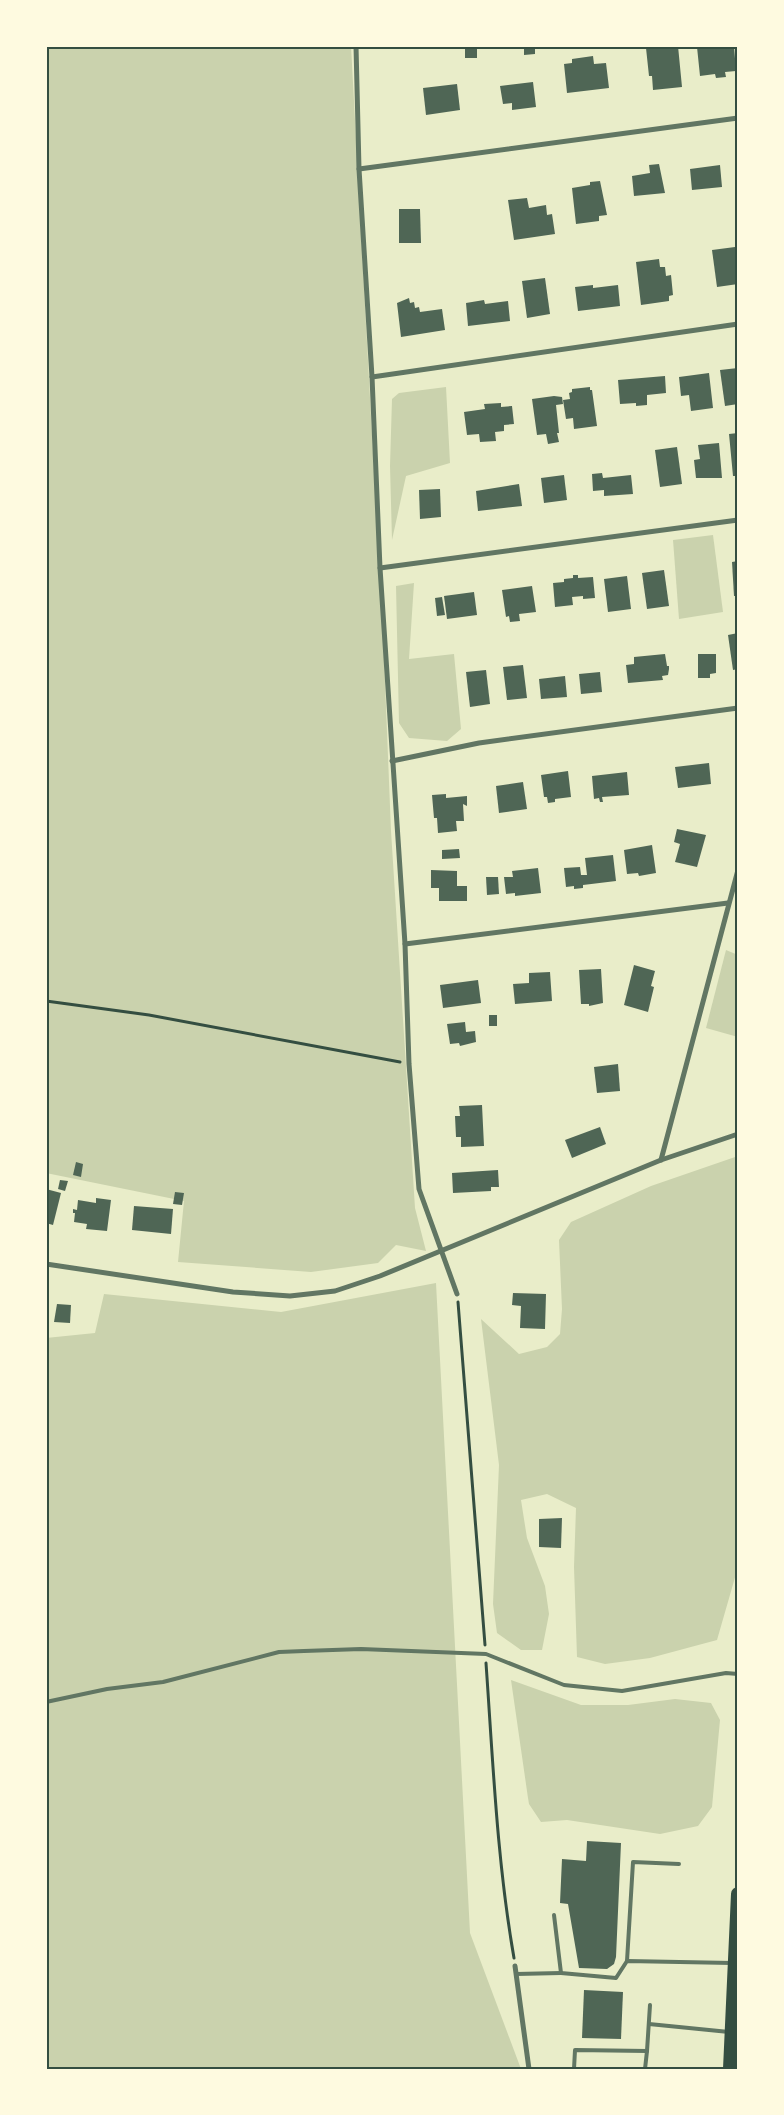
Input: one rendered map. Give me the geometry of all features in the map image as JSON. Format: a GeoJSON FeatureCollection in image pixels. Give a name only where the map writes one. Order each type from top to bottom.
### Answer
{"type":"FeatureCollection","features":[{"type":"Feature","properties":{"kind":"highway"},"geometry":{"type":"LineString","coordinates":[[730,2069],[738,1894]]}},
{"type":"Feature","properties":{"kind":"street"},"geometry":{"type":"LineString","coordinates":[[356,46],[359,169],[372,377],[380,568],[405,944],[409,1064],[420,1189],[457,1294]]}},
{"type":"Feature","properties":{"kind":"street"},"geometry":{"type":"LineString","coordinates":[[359,169],[738,118]]}},
{"type":"Feature","properties":{"kind":"street"},"geometry":{"type":"LineString","coordinates":[[372,377],[738,324]]}},
{"type":"Feature","properties":{"kind":"street"},"geometry":{"type":"LineString","coordinates":[[380,568],[738,520]]}},
{"type":"Feature","properties":{"kind":"street"},"geometry":{"type":"LineString","coordinates":[[392,761],[479,743],[738,708]]}},
{"type":"Feature","properties":{"kind":"street"},"geometry":{"type":"LineString","coordinates":[[662,1160],[738,870]]}},
{"type":"Feature","properties":{"kind":"street"},"geometry":{"type":"LineString","coordinates":[[405,944],[728,903]]}},
{"type":"Feature","properties":{"kind":"street"},"geometry":{"type":"LineString","coordinates":[[46,1264],[234,1292],[290,1296],[335,1290],[380,1276],[441,1252],[662,1160],[738,1134]]}},
{"type":"Feature","properties":{"kind":"street"},"geometry":{"type":"LineString","coordinates":[[515,1966],[530,2069]]}},
{"type":"Feature","properties":{"kind":"lane"},"geometry":{"type":"LineString","coordinates":[[46,1702],[107,1689],[163,1682],[279,1652],[360,1649],[486,1654],[564,1685],[622,1690],[726,1673],[738,1674]]}},
{"type":"Feature","properties":{"kind":"lane"},"geometry":{"type":"LineString","coordinates":[[516,1974],[561,1973],[616,1978],[627,1961],[633,1862],[679,1864]]}},
{"type":"Feature","properties":{"kind":"lane"},"geometry":{"type":"LineString","coordinates":[[554,1915],[561,1973]]}},
{"type":"Feature","properties":{"kind":"lane"},"geometry":{"type":"LineString","coordinates":[[627,1961],[734,1963]]}},
{"type":"Feature","properties":{"kind":"lane"},"geometry":{"type":"LineString","coordinates":[[645,2069],[650,2005]]}},
{"type":"Feature","properties":{"kind":"lane"},"geometry":{"type":"LineString","coordinates":[[649,2024],[732,2033]]}},
{"type":"Feature","properties":{"kind":"lane"},"geometry":{"type":"LineString","coordinates":[[574,2069],[575,2050],[647,2051]]}},
{"type":"Feature","properties":{"kind":"path"},"geometry":{"type":"LineString","coordinates":[[46,1001],[149,1015],[409,1064]]}},
{"type":"Feature","properties":{"kind":"path"},"geometry":{"type":"LineString","coordinates":[[457,1294],[486,1654],[497,1830],[505,1906],[515,1966]]}},
{"type":"Feature","properties":{"kind":"green space"},"geometry":{"type":"Polygon","coordinates":[[[46,46],[351,46],[384,657],[391,831],[415,1208],[426,1251],[396,1245],[378,1263],[311,1272],[178,1262],[184,1201],[46,1173],[46,46]]]}},
{"type":"Feature","properties":{"kind":"green space"},"geometry":{"type":"Polygon","coordinates":[[[446,387],[450,463],[406,476],[392,540],[390,466],[392,399],[399,393],[446,387]]]}},
{"type":"Feature","properties":{"kind":"green space"},"geometry":{"type":"Polygon","coordinates":[[[713,535],[723,612],[679,619],[673,540],[713,535]]]}},
{"type":"Feature","properties":{"kind":"green space"},"geometry":{"type":"Polygon","coordinates":[[[414,583],[409,659],[454,654],[461,729],[447,741],[409,738],[399,723],[396,586],[414,583]]]}},
{"type":"Feature","properties":{"kind":"green space"},"geometry":{"type":"Polygon","coordinates":[[[726,950],[738,955],[738,1037],[706,1028],[726,950]]]}},
{"type":"Feature","properties":{"kind":"green space"},"geometry":{"type":"Polygon","coordinates":[[[738,1156],[738,1567],[717,1640],[650,1658],[605,1664],[577,1657],[574,1567],[576,1508],[547,1494],[521,1500],[527,1538],[545,1586],[549,1614],[542,1650],[521,1650],[497,1633],[493,1604],[499,1465],[481,1319],[519,1354],[547,1347],[560,1334],[562,1309],[559,1240],[571,1222],[651,1186],[738,1156]]]}},
{"type":"Feature","properties":{"kind":"green space"},"geometry":{"type":"Polygon","coordinates":[[[436,1283],[470,1933],[521,2069],[46,2069],[46,1338],[95,1333],[104,1294],[281,1312],[436,1283]]]}},
{"type":"Feature","properties":{"kind":"green space"},"geometry":{"type":"Polygon","coordinates":[[[511,1680],[581,1705],[628,1705],[675,1699],[711,1703],[720,1720],[712,1807],[698,1826],[660,1834],[567,1820],[541,1822],[529,1804],[511,1680]]]}},
{"type":"Feature","properties":{"kind":"building"},"geometry":{"type":"Polygon","coordinates":[[[524,46],[535,46],[535,54],[524,55],[524,46]]]}},
{"type":"Feature","properties":{"kind":"building"},"geometry":{"type":"Polygon","coordinates":[[[678,46],[682,87],[653,90],[652,76],[649,76],[646,48],[678,46]]]}},
{"type":"Feature","properties":{"kind":"building"},"geometry":{"type":"Polygon","coordinates":[[[734,46],[736,71],[725,72],[726,77],[716,78],[715,74],[700,76],[697,47],[734,46]]]}},
{"type":"Feature","properties":{"kind":"building"},"geometry":{"type":"Polygon","coordinates":[[[465,48],[477,48],[477,58],[465,58],[465,48]]]}},
{"type":"Feature","properties":{"kind":"building"},"geometry":{"type":"Polygon","coordinates":[[[593,56],[594,64],[606,63],[609,88],[567,93],[564,64],[572,63],[572,59],[593,56]]]}},
{"type":"Feature","properties":{"kind":"building"},"geometry":{"type":"Polygon","coordinates":[[[533,82],[536,107],[512,110],[512,103],[503,104],[500,86],[533,82]]]}},
{"type":"Feature","properties":{"kind":"building"},"geometry":{"type":"Polygon","coordinates":[[[457,84],[460,110],[426,115],[423,88],[457,84]]]}},
{"type":"Feature","properties":{"kind":"building"},"geometry":{"type":"Polygon","coordinates":[[[659,164],[665,193],[634,196],[632,176],[650,173],[649,165],[659,164]]]}},
{"type":"Feature","properties":{"kind":"building"},"geometry":{"type":"Polygon","coordinates":[[[720,165],[722,187],[692,190],[690,169],[720,165]]]}},
{"type":"Feature","properties":{"kind":"building"},"geometry":{"type":"Polygon","coordinates":[[[600,181],[607,215],[599,216],[599,221],[576,224],[572,188],[600,181]]]}},
{"type":"Feature","properties":{"kind":"building"},"geometry":{"type":"Polygon","coordinates":[[[527,198],[529,208],[546,205],[547,215],[552,214],[555,234],[514,240],[508,200],[527,198]]]}},
{"type":"Feature","properties":{"kind":"building"},"geometry":{"type":"Polygon","coordinates":[[[399,209],[420,209],[421,243],[399,243],[399,209]]]}},
{"type":"Feature","properties":{"kind":"building"},"geometry":{"type":"Polygon","coordinates":[[[735,247],[738,284],[717,287],[712,250],[735,247]]]}},
{"type":"Feature","properties":{"kind":"building"},"geometry":{"type":"Polygon","coordinates":[[[659,259],[660,267],[665,267],[666,276],[671,275],[673,295],[669,296],[669,301],[641,305],[636,262],[659,259]]]}},
{"type":"Feature","properties":{"kind":"building"},"geometry":{"type":"Polygon","coordinates":[[[545,278],[550,314],[527,318],[522,281],[545,278]]]}},
{"type":"Feature","properties":{"kind":"building"},"geometry":{"type":"Polygon","coordinates":[[[593,285],[593,288],[618,285],[620,306],[578,311],[575,287],[593,285]]]}},
{"type":"Feature","properties":{"kind":"building"},"geometry":{"type":"Polygon","coordinates":[[[409,298],[410,303],[414,302],[415,308],[419,307],[420,312],[442,309],[445,330],[401,337],[397,303],[409,298]]]}},
{"type":"Feature","properties":{"kind":"building"},"geometry":{"type":"Polygon","coordinates":[[[484,300],[485,304],[508,301],[510,321],[468,326],[466,303],[484,300]]]}},
{"type":"Feature","properties":{"kind":"building"},"geometry":{"type":"Polygon","coordinates":[[[738,368],[738,404],[725,406],[720,370],[738,368]]]}},
{"type":"Feature","properties":{"kind":"building"},"geometry":{"type":"Polygon","coordinates":[[[709,373],[713,408],[691,411],[689,395],[681,396],[679,377],[709,373]]]}},
{"type":"Feature","properties":{"kind":"building"},"geometry":{"type":"Polygon","coordinates":[[[665,376],[666,393],[647,395],[647,405],[636,406],[636,403],[620,404],[618,380],[665,376]]]}},
{"type":"Feature","properties":{"kind":"building"},"geometry":{"type":"Polygon","coordinates":[[[590,387],[597,426],[574,429],[573,418],[566,419],[563,400],[570,399],[569,393],[572,392],[572,389],[590,387]]]}},
{"type":"Feature","properties":{"kind":"building"},"geometry":{"type":"Polygon","coordinates":[[[554,396],[562,397],[563,404],[556,405],[559,442],[548,444],[546,434],[537,435],[532,399],[554,396]]]}},
{"type":"Feature","properties":{"kind":"building"},"geometry":{"type":"Polygon","coordinates":[[[501,403],[501,407],[512,406],[514,424],[504,425],[504,431],[495,432],[496,441],[480,442],[479,434],[467,435],[464,412],[485,409],[484,404],[501,403]]]}},
{"type":"Feature","properties":{"kind":"building"},"geometry":{"type":"Polygon","coordinates":[[[738,433],[738,478],[736,478],[736,476],[733,476],[729,434],[738,433]]]}},
{"type":"Feature","properties":{"kind":"building"},"geometry":{"type":"Polygon","coordinates":[[[719,443],[722,478],[696,478],[694,460],[700,459],[698,445],[719,443]]]}},
{"type":"Feature","properties":{"kind":"building"},"geometry":{"type":"Polygon","coordinates":[[[677,447],[682,484],[660,487],[655,450],[677,447]]]}},
{"type":"Feature","properties":{"kind":"building"},"geometry":{"type":"Polygon","coordinates":[[[602,473],[603,478],[631,475],[633,494],[604,496],[604,490],[593,491],[592,474],[602,473]]]}},
{"type":"Feature","properties":{"kind":"building"},"geometry":{"type":"Polygon","coordinates":[[[564,475],[567,500],[544,503],[541,478],[564,475]]]}},
{"type":"Feature","properties":{"kind":"building"},"geometry":{"type":"Polygon","coordinates":[[[519,484],[522,506],[478,511],[476,491],[519,484]]]}},
{"type":"Feature","properties":{"kind":"building"},"geometry":{"type":"Polygon","coordinates":[[[440,489],[441,517],[420,519],[419,490],[440,489]]]}},
{"type":"Feature","properties":{"kind":"building"},"geometry":{"type":"Polygon","coordinates":[[[738,561],[738,596],[734,596],[732,562],[738,561]]]}},
{"type":"Feature","properties":{"kind":"building"},"geometry":{"type":"Polygon","coordinates":[[[664,570],[669,606],[647,609],[642,573],[664,570]]]}},
{"type":"Feature","properties":{"kind":"building"},"geometry":{"type":"Polygon","coordinates":[[[573,575],[578,575],[578,578],[593,577],[595,598],[583,599],[583,596],[572,597],[573,605],[555,607],[553,583],[564,582],[564,579],[573,578],[573,575]]]}},
{"type":"Feature","properties":{"kind":"building"},"geometry":{"type":"Polygon","coordinates":[[[627,576],[631,609],[608,612],[604,579],[627,576]]]}},
{"type":"Feature","properties":{"kind":"building"},"geometry":{"type":"Polygon","coordinates":[[[532,586],[536,612],[519,614],[520,621],[510,622],[509,616],[506,617],[502,590],[532,586]]]}},
{"type":"Feature","properties":{"kind":"building"},"geometry":{"type":"Polygon","coordinates":[[[474,592],[477,615],[447,619],[444,596],[474,592]]]}},
{"type":"Feature","properties":{"kind":"building"},"geometry":{"type":"Polygon","coordinates":[[[442,597],[445,615],[437,616],[435,598],[442,597]]]}},
{"type":"Feature","properties":{"kind":"building"},"geometry":{"type":"Polygon","coordinates":[[[738,633],[738,669],[733,670],[728,635],[738,633]]]}},
{"type":"Feature","properties":{"kind":"building"},"geometry":{"type":"Polygon","coordinates":[[[665,654],[669,669],[668,675],[662,676],[663,680],[628,683],[626,665],[634,664],[634,657],[665,654]]]}},
{"type":"Feature","properties":{"kind":"building"},"geometry":{"type":"Polygon","coordinates":[[[698,654],[716,654],[716,673],[710,674],[710,678],[698,678],[698,654]]]}},
{"type":"Feature","properties":{"kind":"building"},"geometry":{"type":"Polygon","coordinates":[[[523,665],[527,698],[507,700],[503,667],[523,665]]]}},
{"type":"Feature","properties":{"kind":"building"},"geometry":{"type":"Polygon","coordinates":[[[486,670],[490,704],[470,707],[466,672],[486,670]]]}},
{"type":"Feature","properties":{"kind":"building"},"geometry":{"type":"Polygon","coordinates":[[[600,672],[602,692],[581,694],[579,674],[600,672]]]}},
{"type":"Feature","properties":{"kind":"building"},"geometry":{"type":"Polygon","coordinates":[[[565,676],[567,697],[541,699],[539,679],[565,676]]]}},
{"type":"Feature","properties":{"kind":"building"},"geometry":{"type":"Polygon","coordinates":[[[709,763],[711,784],[678,788],[675,767],[709,763]]]}},
{"type":"Feature","properties":{"kind":"building"},"geometry":{"type":"Polygon","coordinates":[[[568,771],[571,797],[555,799],[555,802],[548,803],[547,797],[544,797],[541,775],[568,771]]]}},
{"type":"Feature","properties":{"kind":"building"},"geometry":{"type":"Polygon","coordinates":[[[627,772],[629,795],[602,797],[603,802],[600,802],[599,798],[594,799],[592,776],[627,772]]]}},
{"type":"Feature","properties":{"kind":"building"},"geometry":{"type":"Polygon","coordinates":[[[523,782],[527,809],[499,813],[496,786],[523,782]]]}},
{"type":"Feature","properties":{"kind":"building"},"geometry":{"type":"Polygon","coordinates":[[[446,794],[446,798],[467,796],[467,806],[463,804],[464,821],[456,821],[457,831],[438,833],[437,818],[434,818],[432,795],[446,794]]]}},
{"type":"Feature","properties":{"kind":"building"},"geometry":{"type":"Polygon","coordinates":[[[677,829],[706,835],[697,867],[675,862],[680,844],[674,842],[677,829]]]}},
{"type":"Feature","properties":{"kind":"building"},"geometry":{"type":"Polygon","coordinates":[[[652,845],[656,873],[639,876],[638,873],[627,874],[624,850],[652,845]]]}},
{"type":"Feature","properties":{"kind":"building"},"geometry":{"type":"Polygon","coordinates":[[[459,849],[460,858],[442,859],[442,850],[459,849]]]}},
{"type":"Feature","properties":{"kind":"building"},"geometry":{"type":"Polygon","coordinates":[[[613,855],[616,881],[583,885],[583,888],[574,889],[574,886],[566,887],[564,868],[580,867],[581,875],[587,875],[585,858],[613,855]]]}},
{"type":"Feature","properties":{"kind":"building"},"geometry":{"type":"Polygon","coordinates":[[[538,868],[541,893],[515,896],[515,893],[506,894],[504,877],[513,877],[512,871],[538,868]]]}},
{"type":"Feature","properties":{"kind":"building"},"geometry":{"type":"Polygon","coordinates":[[[431,870],[457,871],[457,886],[467,886],[467,901],[439,901],[439,888],[431,888],[431,870]]]}},
{"type":"Feature","properties":{"kind":"building"},"geometry":{"type":"Polygon","coordinates":[[[486,877],[498,877],[499,894],[487,895],[486,877]]]}},
{"type":"Feature","properties":{"kind":"building"},"geometry":{"type":"Polygon","coordinates":[[[634,965],[655,971],[651,986],[654,987],[648,1012],[624,1005],[634,965]]]}},
{"type":"Feature","properties":{"kind":"building"},"geometry":{"type":"Polygon","coordinates":[[[601,969],[603,1003],[589,1006],[589,1004],[581,1004],[579,970],[601,969]]]}},
{"type":"Feature","properties":{"kind":"building"},"geometry":{"type":"Polygon","coordinates":[[[550,972],[552,1001],[515,1004],[513,984],[529,983],[529,973],[550,972]]]}},
{"type":"Feature","properties":{"kind":"building"},"geometry":{"type":"Polygon","coordinates":[[[478,980],[481,1003],[443,1008],[440,985],[478,980]]]}},
{"type":"Feature","properties":{"kind":"building"},"geometry":{"type":"Polygon","coordinates":[[[489,1015],[497,1015],[497,1026],[489,1026],[489,1015]]]}},
{"type":"Feature","properties":{"kind":"building"},"geometry":{"type":"Polygon","coordinates":[[[465,1022],[466,1032],[475,1031],[476,1042],[460,1046],[459,1043],[450,1044],[447,1024],[465,1022]]]}},
{"type":"Feature","properties":{"kind":"building"},"geometry":{"type":"Polygon","coordinates":[[[618,1064],[620,1091],[597,1093],[594,1067],[618,1064]]]}},
{"type":"Feature","properties":{"kind":"building"},"geometry":{"type":"Polygon","coordinates":[[[482,1105],[484,1146],[461,1147],[461,1137],[456,1137],[455,1116],[460,1116],[459,1106],[482,1105]]]}},
{"type":"Feature","properties":{"kind":"building"},"geometry":{"type":"Polygon","coordinates":[[[600,1127],[606,1144],[572,1158],[565,1140],[600,1127]]]}},
{"type":"Feature","properties":{"kind":"building"},"geometry":{"type":"Polygon","coordinates":[[[76,1162],[83,1164],[81,1177],[73,1175],[76,1162]]]}},
{"type":"Feature","properties":{"kind":"building"},"geometry":{"type":"Polygon","coordinates":[[[498,1170],[499,1187],[491,1187],[491,1191],[453,1193],[452,1173],[498,1170]]]}},
{"type":"Feature","properties":{"kind":"building"},"geometry":{"type":"Polygon","coordinates":[[[60,1180],[68,1181],[65,1191],[58,1189],[60,1180]]]}},
{"type":"Feature","properties":{"kind":"building"},"geometry":{"type":"Polygon","coordinates":[[[46,1189],[61,1193],[53,1225],[46,1223],[46,1189]]]}},
{"type":"Feature","properties":{"kind":"building"},"geometry":{"type":"Polygon","coordinates":[[[175,1192],[184,1193],[182,1205],[173,1204],[175,1192]]]}},
{"type":"Feature","properties":{"kind":"building"},"geometry":{"type":"Polygon","coordinates":[[[96,1198],[111,1200],[107,1231],[86,1229],[87,1224],[74,1222],[75,1213],[73,1213],[73,1209],[77,1210],[78,1200],[96,1203],[96,1198]]]}},
{"type":"Feature","properties":{"kind":"building"},"geometry":{"type":"Polygon","coordinates":[[[134,1206],[173,1209],[171,1234],[132,1230],[134,1206]]]}},
{"type":"Feature","properties":{"kind":"building"},"geometry":{"type":"Polygon","coordinates":[[[513,1293],[546,1294],[545,1329],[520,1328],[521,1306],[512,1305],[513,1293]]]}},
{"type":"Feature","properties":{"kind":"building"},"geometry":{"type":"Polygon","coordinates":[[[57,1304],[71,1305],[70,1323],[54,1322],[57,1304]]]}},
{"type":"Feature","properties":{"kind":"building"},"geometry":{"type":"Polygon","coordinates":[[[562,1518],[561,1548],[539,1547],[539,1519],[562,1518]]]}},
{"type":"Feature","properties":{"kind":"building"},"geometry":{"type":"Polygon","coordinates":[[[587,1841],[621,1843],[616,1957],[614,1964],[607,1969],[579,1968],[568,1904],[560,1903],[562,1859],[586,1861],[587,1841]]]}},
{"type":"Feature","properties":{"kind":"building"},"geometry":{"type":"Polygon","coordinates":[[[584,1990],[623,1992],[621,2039],[582,2038],[584,1990]]]}}]}
